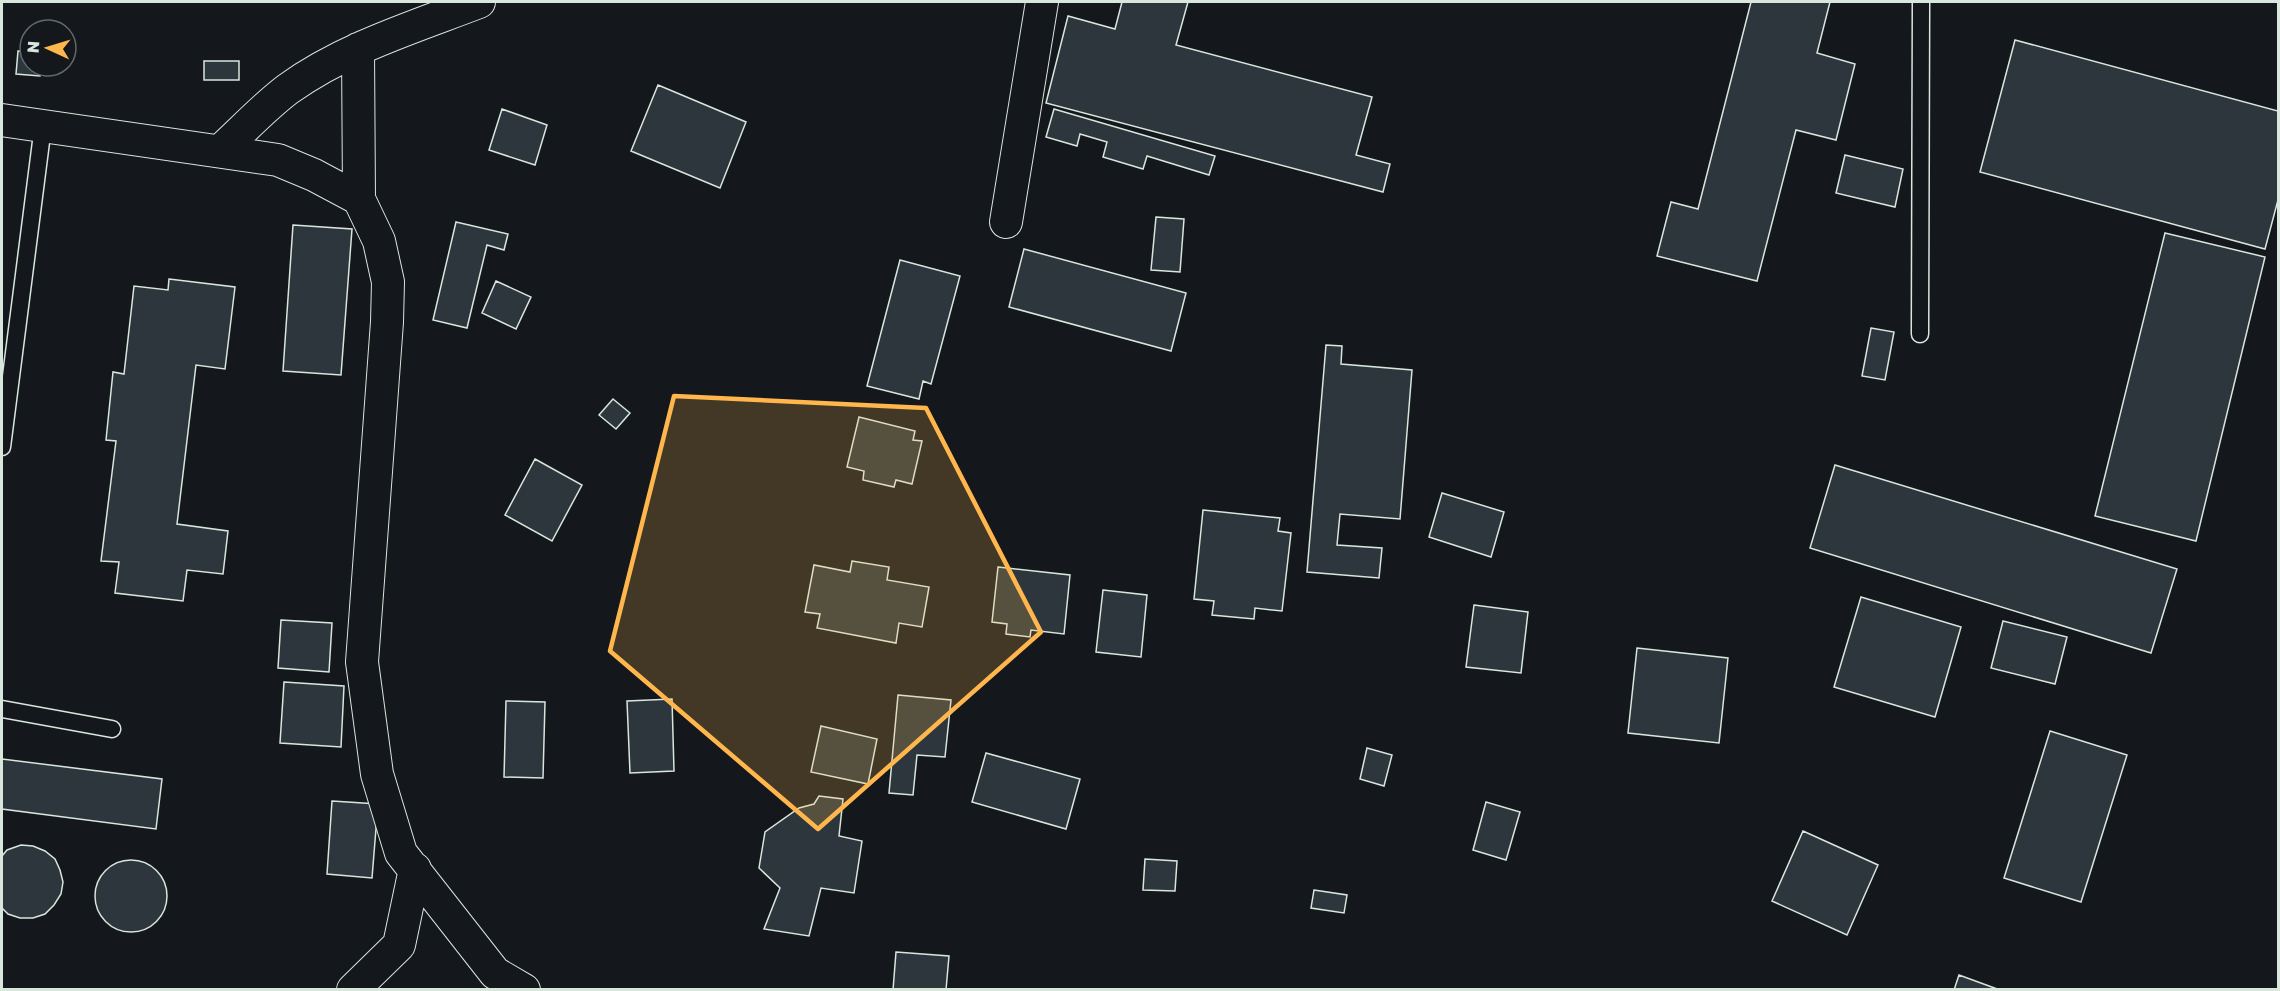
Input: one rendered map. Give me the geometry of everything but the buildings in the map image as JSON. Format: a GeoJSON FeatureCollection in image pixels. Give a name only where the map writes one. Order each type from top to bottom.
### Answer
{"type":"FeatureCollection","features":[{"type":"Feature","properties":{"kind":"street"},"geometry":{"type":"LineString","coordinates":[[220,151],[286,91],[312,74],[358,49],[479,2]]}},
{"type":"Feature","properties":{"kind":"street"},"geometry":{"type":"LineString","coordinates":[[1006,222],[1042,2]]}},
{"type":"Feature","properties":{"kind":"street"},"geometry":{"type":"LineString","coordinates":[[358,49],[359,200],[379,242],[388,282],[362,662],[377,774],[401,853],[495,973],[524,990]]}},
{"type":"Feature","properties":{"kind":"street"},"geometry":{"type":"LineString","coordinates":[[2,120],[278,160],[315,175],[359,200]]}},
{"type":"Feature","properties":{"kind":"street"},"geometry":{"type":"LineString","coordinates":[[352,990],[399,945],[415,869]]}},
{"type":"Feature","properties":{"kind":"lane"},"geometry":{"type":"LineString","coordinates":[[1920,334],[1921,2]]}},
{"type":"Feature","properties":{"kind":"lane"},"geometry":{"type":"LineString","coordinates":[[2,447],[43,126]]}},
{"type":"Feature","properties":{"kind":"lane"},"geometry":{"type":"LineString","coordinates":[[2,709],[112,729]]}},
{"type":"Feature","properties":{"kind":"highlighted area"},"geometry":{"type":"Polygon","coordinates":[[[674,396],[926,408],[1041,632],[818,829],[610,651],[674,396]]]}}]}
